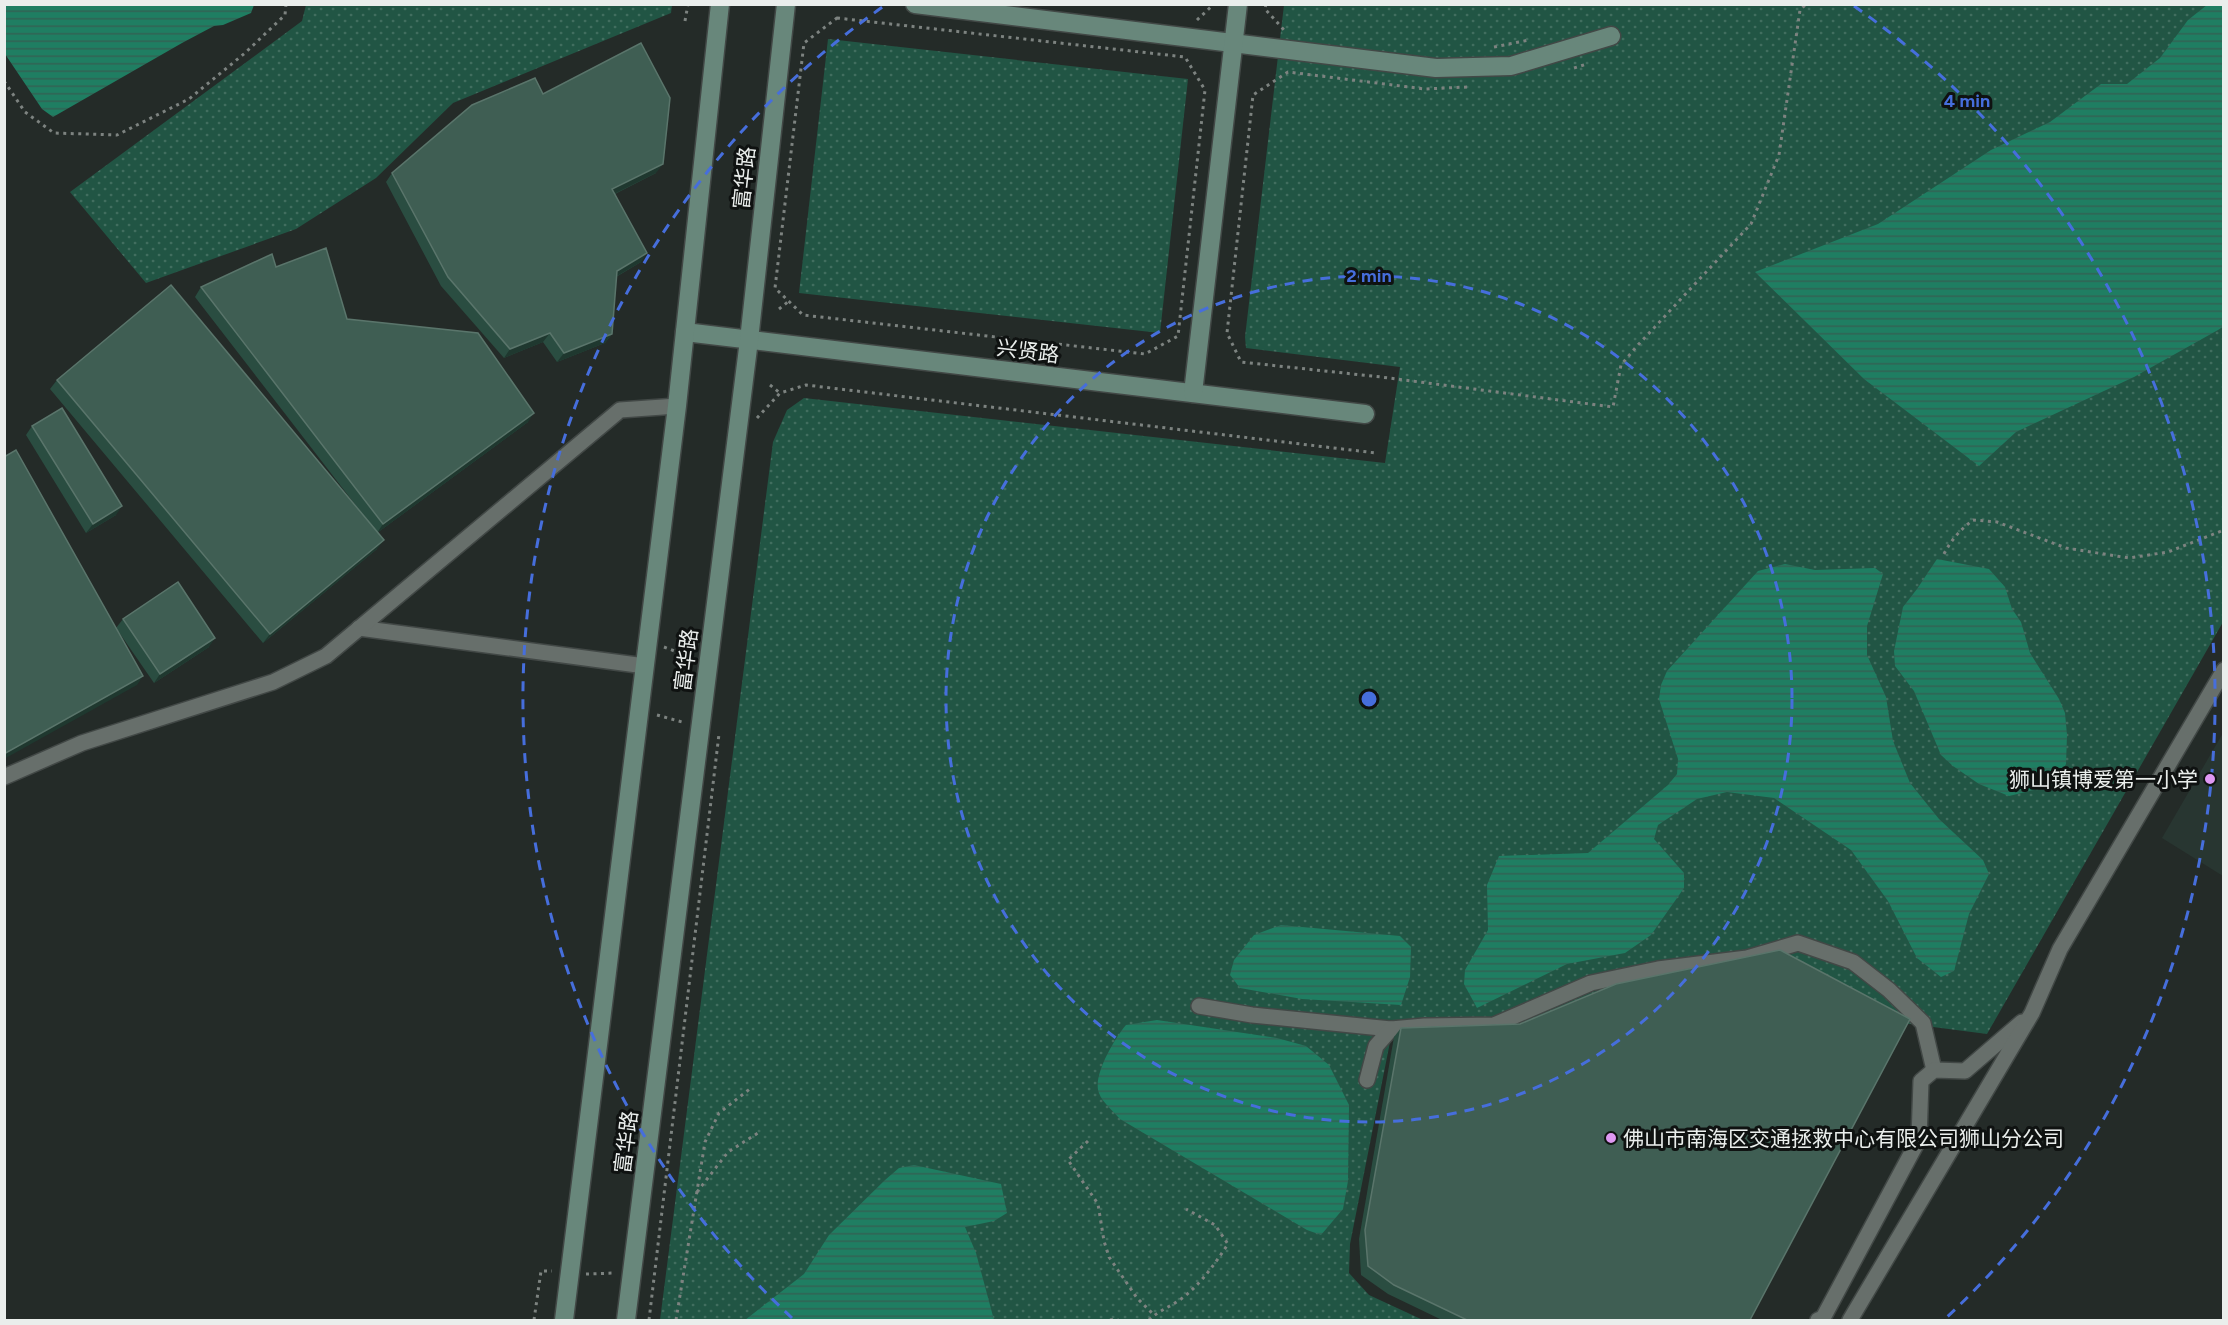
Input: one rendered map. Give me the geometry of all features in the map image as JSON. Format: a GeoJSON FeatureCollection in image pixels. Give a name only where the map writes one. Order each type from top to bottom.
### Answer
{"type":"FeatureCollection","features":[{"type":"Feature","properties":{"kind":"street","name":"富华路"},"geometry":{"type":"LineString","coordinates":[[564,1320],[677,406],[720,4]]}},
{"type":"Feature","properties":{"kind":"street","name":"富华路"},"geometry":{"type":"LineString","coordinates":[[626,1320],[749,340],[786,4]]}},
{"type":"Feature","properties":{"kind":"street"},"geometry":{"type":"LineString","coordinates":[[915,4],[1233,45],[1436,68],[1511,66],[1611,36]]}},
{"type":"Feature","properties":{"kind":"street"},"geometry":{"type":"LineString","coordinates":[[1193,393],[1238,4]]}},
{"type":"Feature","properties":{"kind":"street","name":"兴贤路"},"geometry":{"type":"LineString","coordinates":[[685,332],[1365,414]]}},
{"type":"Feature","properties":{"kind":"street"},"geometry":{"type":"LineString","coordinates":[[4,777],[81,743],[273,682],[326,656],[620,410],[677,406]]}},
{"type":"Feature","properties":{"kind":"street"},"geometry":{"type":"LineString","coordinates":[[359,628],[645,666]]}},
{"type":"Feature","properties":{"kind":"street"},"geometry":{"type":"LineString","coordinates":[[1850,1320],[2032,1013],[2061,949],[2223,670]]}},
{"type":"Feature","properties":{"kind":"street"},"geometry":{"type":"LineString","coordinates":[[1199,1006],[1252,1015],[1391,1029],[1494,1025],[1591,983],[1658,969],[1747,958],[1798,943],[1853,962],[1888,990],[1923,1023],[1934,1070]]}},
{"type":"Feature","properties":{"kind":"street"},"geometry":{"type":"LineString","coordinates":[[1818,1320],[1823,1318],[1919,1139],[1921,1081],[1934,1070],[1965,1071],[2032,1013]]}},
{"type":"Feature","properties":{"kind":"street"},"geometry":{"type":"LineString","coordinates":[[1367,1080],[1376,1046],[1391,1029]]}},
{"type":"Feature","properties":{"kind":"path"},"geometry":{"type":"LineString","coordinates":[[4,81],[25,112],[54,133],[117,135],[189,99],[245,53],[285,15],[286,4]]}},
{"type":"Feature","properties":{"kind":"path"},"geometry":{"type":"LineString","coordinates":[[685,21],[688,4]]}},
{"type":"Feature","properties":{"kind":"path"},"geometry":{"type":"LineString","coordinates":[[1266,4],[1265,9],[1291,38]]}},
{"type":"Feature","properties":{"kind":"path"},"geometry":{"type":"LineString","coordinates":[[1468,87],[1425,89],[1288,72],[1253,95],[1227,333],[1241,362],[1381,377],[1612,407],[1622,365],[1626,359],[1751,224],[1779,155],[1800,10],[1806,4]]}},
{"type":"Feature","properties":{"kind":"path"},"geometry":{"type":"LineString","coordinates":[[837,18],[1185,57],[1199,78],[1205,90],[1178,336],[1145,354],[803,315],[789,301],[775,288],[804,43],[837,18]]}},
{"type":"Feature","properties":{"kind":"path"},"geometry":{"type":"LineString","coordinates":[[1489,48],[1535,39]]}},
{"type":"Feature","properties":{"kind":"path"},"geometry":{"type":"LineString","coordinates":[[1565,70],[1587,64]]}},
{"type":"Feature","properties":{"kind":"path"},"geometry":{"type":"LineString","coordinates":[[779,309],[789,301]]}},
{"type":"Feature","properties":{"kind":"path"},"geometry":{"type":"LineString","coordinates":[[770,385],[780,393]]}},
{"type":"Feature","properties":{"kind":"path"},"geometry":{"type":"LineString","coordinates":[[757,419],[780,393],[806,386],[1376,453]]}},
{"type":"Feature","properties":{"kind":"path"},"geometry":{"type":"LineString","coordinates":[[1944,554],[1949,544],[1973,520],[1997,522],[2066,548],[2129,558],[2168,552],[2223,530]]}},
{"type":"Feature","properties":{"kind":"path"},"geometry":{"type":"LineString","coordinates":[[658,645],[690,657]]}},
{"type":"Feature","properties":{"kind":"path"},"geometry":{"type":"LineString","coordinates":[[650,713],[681,722]]}},
{"type":"Feature","properties":{"kind":"path"},"geometry":{"type":"LineString","coordinates":[[649,1320],[720,728]]}},
{"type":"Feature","properties":{"kind":"path"},"geometry":{"type":"LineString","coordinates":[[676,1320],[705,1143],[719,1113],[751,1088]]}},
{"type":"Feature","properties":{"kind":"path"},"geometry":{"type":"LineString","coordinates":[[696,1193],[728,1152],[758,1133]]}},
{"type":"Feature","properties":{"kind":"path"},"geometry":{"type":"LineString","coordinates":[[1088,1141],[1068,1160],[1098,1204],[1104,1228],[1104,1241],[1110,1257],[1137,1298],[1154,1315]]}},
{"type":"Feature","properties":{"kind":"path"},"geometry":{"type":"LineString","coordinates":[[1149,1320],[1181,1299],[1209,1274],[1228,1244],[1215,1225],[1186,1209]]}},
{"type":"Feature","properties":{"kind":"path"},"geometry":{"type":"LineString","coordinates":[[534,1320],[541,1271],[557,1272]]}},
{"type":"Feature","properties":{"kind":"path"},"geometry":{"type":"LineString","coordinates":[[584,1274],[617,1273]]}},
{"type":"Feature","properties":{"kind":"path"},"geometry":{"type":"LineString","coordinates":[[1110,1320],[1118,1320]]}},
{"type":"Feature","properties":{"kind":"shaded area"},"geometry":{"type":"Polygon","coordinates":[[[306,4],[672,5],[671,13],[453,103],[376,178],[296,229],[146,283],[70,192],[302,21],[306,4]]]}},
{"type":"Feature","properties":{"kind":"shaded area"},"geometry":{"type":"Polygon","coordinates":[[[4,5],[254,5],[251,13],[223,25],[214,26],[53,117],[42,109],[5,54],[4,5]]]}},
{"type":"Feature","properties":{"kind":"shaded area"},"geometry":{"type":"Polygon","coordinates":[[[1284,5],[2223,5],[2223,622],[1987,1034],[1610,985],[1512,1031],[1395,1034],[1391,1037],[1350,1244],[1349,1273],[1369,1295],[1423,1320],[660,1320],[773,442],[787,410],[804,398],[1385,463],[1400,367],[1246,348],[1245,337],[1284,5]]]}},
{"type":"Feature","properties":{"kind":"shaded area"},"geometry":{"type":"Polygon","coordinates":[[[2207,5],[2224,5],[2224,326],[2218,330],[2134,377],[2016,432],[1979,466],[1864,379],[1755,272],[1878,224],[1991,150],[2050,122],[2101,84],[2127,84],[2160,58],[2188,20],[2207,5]]]}},
{"type":"Feature","properties":{"kind":"shaded area"},"geometry":{"type":"Polygon","coordinates":[[[828,39],[1188,79],[1160,333],[799,293],[828,39]]]}},
{"type":"Feature","properties":{"kind":"shaded area"},"geometry":{"type":"Polygon","coordinates":[[[1937,559],[1989,569],[2005,587],[2012,609],[2021,622],[2030,653],[2059,699],[2065,713],[2066,764],[2058,777],[2047,787],[2009,796],[1979,784],[1953,766],[1941,755],[1914,691],[1895,666],[1894,651],[1903,607],[1937,559]]]}},
{"type":"Feature","properties":{"kind":"shaded area"},"geometry":{"type":"Polygon","coordinates":[[[1785,564],[1815,570],[1875,568],[1883,574],[1867,626],[1867,655],[1886,697],[1893,741],[1910,783],[1939,819],[1983,860],[1989,874],[1969,914],[1954,971],[1941,977],[1917,958],[1888,901],[1851,850],[1774,798],[1727,792],[1697,799],[1658,825],[1654,839],[1684,873],[1684,888],[1651,935],[1625,953],[1567,964],[1477,1008],[1464,984],[1465,970],[1488,930],[1487,885],[1499,856],[1588,853],[1668,785],[1677,774],[1678,759],[1659,699],[1661,685],[1667,671],[1758,571],[1785,564]]]}},
{"type":"Feature","properties":{"kind":"shaded area","name":"狮山镇博爱第一小学"},"geometry":{"type":"Polygon","coordinates":[[[2223,733],[2223,876],[2162,838],[2223,733]]]}},
{"type":"Feature","properties":{"kind":"shaded area"},"geometry":{"type":"Polygon","coordinates":[[[1281,925],[1400,936],[1411,947],[1410,977],[1401,1005],[1302,999],[1240,988],[1230,975],[1234,960],[1254,935],[1281,925]]]}},
{"type":"Feature","properties":{"kind":"shaded area"},"geometry":{"type":"Polygon","coordinates":[[[1157,1020],[1277,1038],[1306,1046],[1329,1065],[1349,1105],[1348,1181],[1343,1209],[1321,1235],[1307,1230],[1120,1119],[1103,1100],[1099,1093],[1099,1077],[1106,1057],[1121,1031],[1126,1025],[1157,1020]]]}},
{"type":"Feature","properties":{"kind":"shaded area"},"geometry":{"type":"Polygon","coordinates":[[[914,1165],[1001,1184],[1007,1213],[994,1221],[965,1227],[976,1253],[994,1320],[745,1320],[804,1274],[829,1235],[885,1180],[899,1168],[914,1165]]]}},
{"type":"Feature","properties":{"kind":"building"},"geometry":{"type":"Polygon","coordinates":[[[641,43],[670,98],[663,164],[612,189],[647,253],[617,271],[612,334],[564,353],[550,333],[510,349],[448,277],[392,173],[472,105],[535,78],[543,94],[641,43]]]}},
{"type":"Feature","properties":{"kind":"building"},"geometry":{"type":"Polygon","coordinates":[[[326,248],[347,319],[478,333],[534,413],[383,524],[201,287],[272,254],[276,267],[326,248]]]}},
{"type":"Feature","properties":{"kind":"building"},"geometry":{"type":"Polygon","coordinates":[[[171,285],[384,540],[270,634],[57,380],[171,285]]]}},
{"type":"Feature","properties":{"kind":"building"},"geometry":{"type":"Polygon","coordinates":[[[62,408],[122,506],[93,524],[32,426],[62,408]]]}},
{"type":"Feature","properties":{"kind":"building"},"geometry":{"type":"Polygon","coordinates":[[[16,450],[143,676],[4,754],[4,457],[16,450]]]}},
{"type":"Feature","properties":{"kind":"building"},"geometry":{"type":"Polygon","coordinates":[[[178,582],[215,638],[160,674],[123,619],[178,582]]]}},
{"type":"Feature","properties":{"kind":"building","name":"佛山市南海区交通拯救中心有限公司狮山分公司"},"geometry":{"type":"Polygon","coordinates":[[[1780,950],[1910,1019],[1750,1320],[1467,1320],[1394,1285],[1368,1266],[1365,1230],[1401,1028],[1520,1024],[1616,984],[1780,950]]]}},
{"type":"Feature","properties":{"kind":"place","name":"狮山镇博爱第一小学"},"geometry":{"type":"Point","coordinates":[2210,779]}},
{"type":"Feature","properties":{"kind":"place","name":"佛山市南海区交通拯救中心有限公司狮山分公司"},"geometry":{"type":"Point","coordinates":[1611,1138]}}]}
